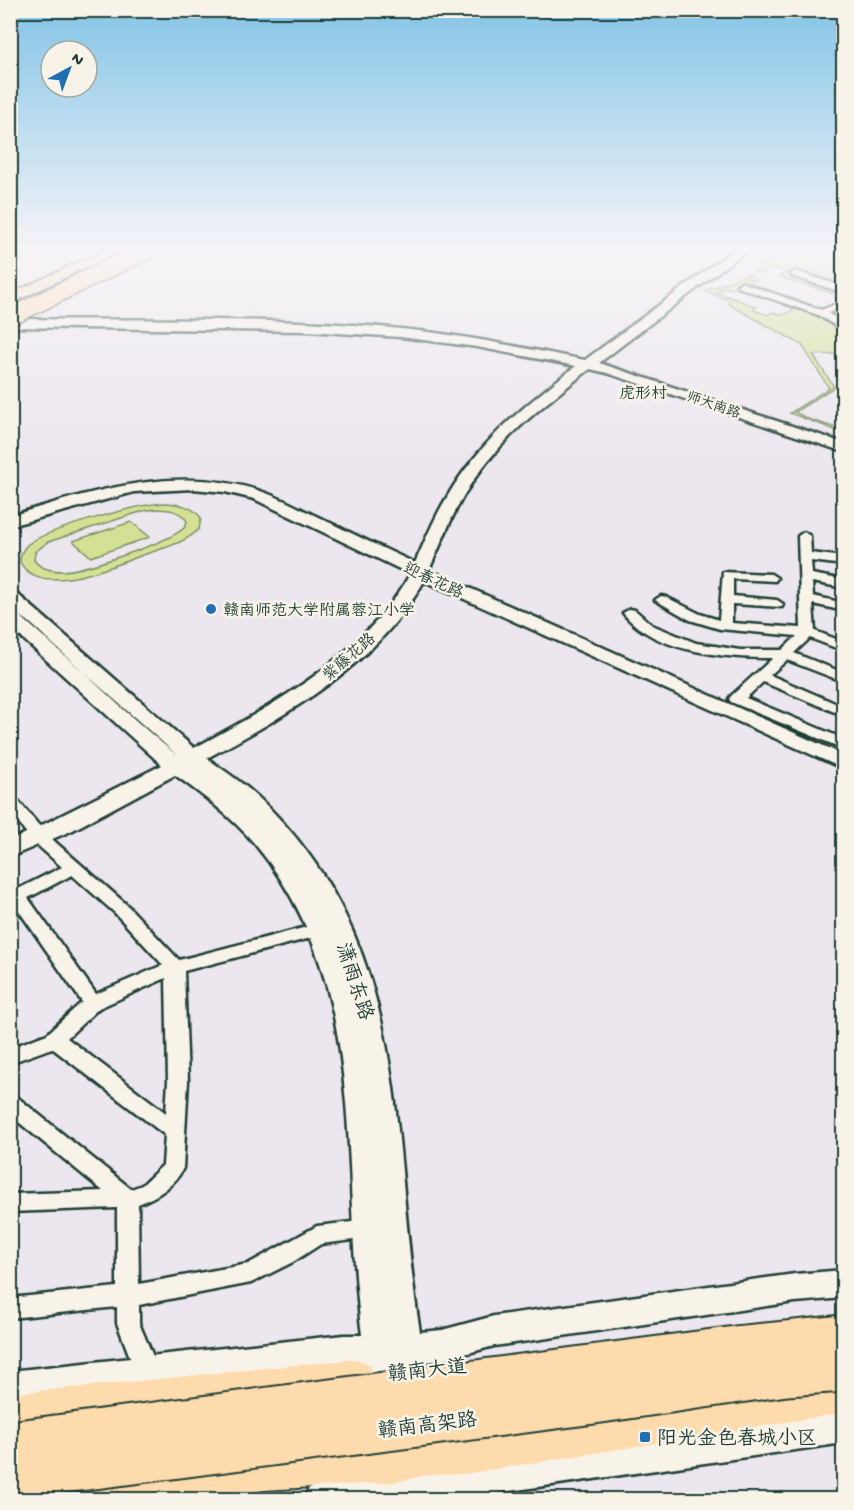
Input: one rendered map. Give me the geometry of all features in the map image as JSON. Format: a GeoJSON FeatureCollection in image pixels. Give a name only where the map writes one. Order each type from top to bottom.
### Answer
{"type":"FeatureCollection","features":[{"type":"Feature","properties":{"kind":"highway","name":"赣南高架路"},"geometry":{"type":"LineString","coordinates":[[10,1443],[736,1347],[843,1337]]}},
{"type":"Feature","properties":{"kind":"highway","name":"赣南高架路"},"geometry":{"type":"LineString","coordinates":[[10,1478],[594,1402],[786,1374],[843,1370]]}},
{"type":"Feature","properties":{"kind":"main road"},"geometry":{"type":"LineString","coordinates":[[588,361],[642,319]]}},
{"type":"Feature","properties":{"kind":"main road"},"geometry":{"type":"LineString","coordinates":[[588,361],[645,319]]}},
{"type":"Feature","properties":{"kind":"main road","name":"师大南路"},"geometry":{"type":"LineString","coordinates":[[13,320],[367,330],[477,343],[588,361],[683,387],[843,442]]}},
{"type":"Feature","properties":{"kind":"main road","name":"师大南路"},"geometry":{"type":"LineString","coordinates":[[588,361],[843,448]]}},
{"type":"Feature","properties":{"kind":"main road","name":"紫藤花路"},"geometry":{"type":"LineString","coordinates":[[10,850],[37,833],[180,758],[268,715],[342,665],[376,632],[417,572],[448,508],[488,451],[533,405],[588,361]]}},
{"type":"Feature","properties":{"kind":"main road","name":"迎春花路"},"geometry":{"type":"LineString","coordinates":[[10,521],[103,492],[150,484],[195,483],[233,488],[261,496],[417,572],[843,763]]}},
{"type":"Feature","properties":{"kind":"main road","name":"潇雨东路"},"geometry":{"type":"LineString","coordinates":[[10,597],[269,845],[298,888],[354,962],[372,1032],[383,1118],[391,1228],[395,1362],[414,1481]]}},
{"type":"Feature","properties":{"kind":"main road","name":"潇雨东路"},"geometry":{"type":"LineString","coordinates":[[15,627],[180,758]]}},
{"type":"Feature","properties":{"kind":"main road","name":"紫藤花路"},"geometry":{"type":"LineString","coordinates":[[10,838],[37,833]]}},
{"type":"Feature","properties":{"kind":"main road","name":"潇雨东路"},"geometry":{"type":"LineString","coordinates":[[329,927],[336,968],[353,1036],[363,1120],[376,1324],[395,1362]]}},
{"type":"Feature","properties":{"kind":"main road"},"geometry":{"type":"LineString","coordinates":[[10,1388],[344,1350],[395,1362],[442,1345],[494,1331],[795,1288],[843,1284]]}},
{"type":"Feature","properties":{"kind":"main road","name":"赣南大道"},"geometry":{"type":"LineString","coordinates":[[10,1413],[395,1362],[800,1321],[843,1319]]}},
{"type":"Feature","properties":{"kind":"main road"},"geometry":{"type":"LineString","coordinates":[[321,1500],[414,1481],[464,1455],[843,1395]]}},
{"type":"Feature","properties":{"kind":"main road"},"geometry":{"type":"LineString","coordinates":[[36,1500],[266,1470],[414,1481],[465,1480],[843,1426]]}},
{"type":"Feature","properties":{"kind":"street"},"geometry":{"type":"LineString","coordinates":[[830,319],[843,328]]}},
{"type":"Feature","properties":{"kind":"street"},"geometry":{"type":"LineString","coordinates":[[804,536],[808,633],[736,699],[843,745]]}},
{"type":"Feature","properties":{"kind":"street"},"geometry":{"type":"LineString","coordinates":[[805,556],[843,561]]}},
{"type":"Feature","properties":{"kind":"street"},"geometry":{"type":"LineString","coordinates":[[725,626],[727,575],[771,578]]}},
{"type":"Feature","properties":{"kind":"street"},"geometry":{"type":"LineString","coordinates":[[806,577],[843,584]]}},
{"type":"Feature","properties":{"kind":"street"},"geometry":{"type":"LineString","coordinates":[[726,599],[777,604]]}},
{"type":"Feature","properties":{"kind":"street"},"geometry":{"type":"LineString","coordinates":[[807,599],[843,607]]}},
{"type":"Feature","properties":{"kind":"street"},"geometry":{"type":"LineString","coordinates":[[661,600],[695,617],[725,626],[808,633],[843,647]]}},
{"type":"Feature","properties":{"kind":"street"},"geometry":{"type":"LineString","coordinates":[[630,613],[647,628],[693,647],[740,654],[785,654],[843,678]]}},
{"type":"Feature","properties":{"kind":"street"},"geometry":{"type":"LineString","coordinates":[[761,676],[843,712]]}},
{"type":"Feature","properties":{"kind":"street"},"geometry":{"type":"LineString","coordinates":[[10,802],[37,833],[121,909],[175,967],[178,1081],[173,1168],[149,1191],[128,1199],[10,1203]]}},
{"type":"Feature","properties":{"kind":"street"},"geometry":{"type":"LineString","coordinates":[[75,867],[14,898],[93,1003]]}},
{"type":"Feature","properties":{"kind":"street"},"geometry":{"type":"LineString","coordinates":[[11,1054],[54,1039],[93,1003],[175,967],[329,927]]}},
{"type":"Feature","properties":{"kind":"street"},"geometry":{"type":"LineString","coordinates":[[54,1039],[176,1132]]}},
{"type":"Feature","properties":{"kind":"street"},"geometry":{"type":"LineString","coordinates":[[10,1103],[128,1199]]}},
{"type":"Feature","properties":{"kind":"street"},"geometry":{"type":"LineString","coordinates":[[128,1199],[128,1323],[148,1373]]}},
{"type":"Feature","properties":{"kind":"street"},"geometry":{"type":"LineString","coordinates":[[10,1308],[127,1296],[251,1273],[317,1235],[369,1229]]}},
{"type":"Feature","properties":{"kind":"green space"},"geometry":{"type":"Polygon","coordinates":[[[756,319],[843,319],[843,354],[813,355],[834,387],[795,412],[808,419],[843,430],[843,433],[790,413],[829,388],[802,345],[756,319]]]}},
{"type":"Feature","properties":{"kind":"green space"},"geometry":{"type":"Polygon","coordinates":[[[171,503],[190,508],[201,518],[199,529],[187,539],[171,546],[77,577],[43,578],[30,573],[20,562],[20,557],[27,545],[53,532],[94,518],[154,504],[171,503]],[[155,509],[48,542],[35,552],[34,560],[40,566],[51,570],[73,570],[146,547],[164,540],[185,527],[187,521],[181,514],[155,509]]]}},
{"type":"Feature","properties":{"kind":"green space"},"geometry":{"type":"Polygon","coordinates":[[[131,522],[150,537],[91,557],[73,541],[131,522]]]}},
{"type":"Feature","properties":{"kind":"place","name":"赣南师范大学附属蓉江小学"},"geometry":{"type":"Point","coordinates":[211,609]}},
{"type":"Feature","properties":{"kind":"place","name":"阳光金色春城小区"},"geometry":{"type":"Point","coordinates":[645,1437]}},
{"type":"Feature","properties":{"kind":"district","name":"虎形村"},"geometry":{"type":"Point","coordinates":[643,392]}}]}
